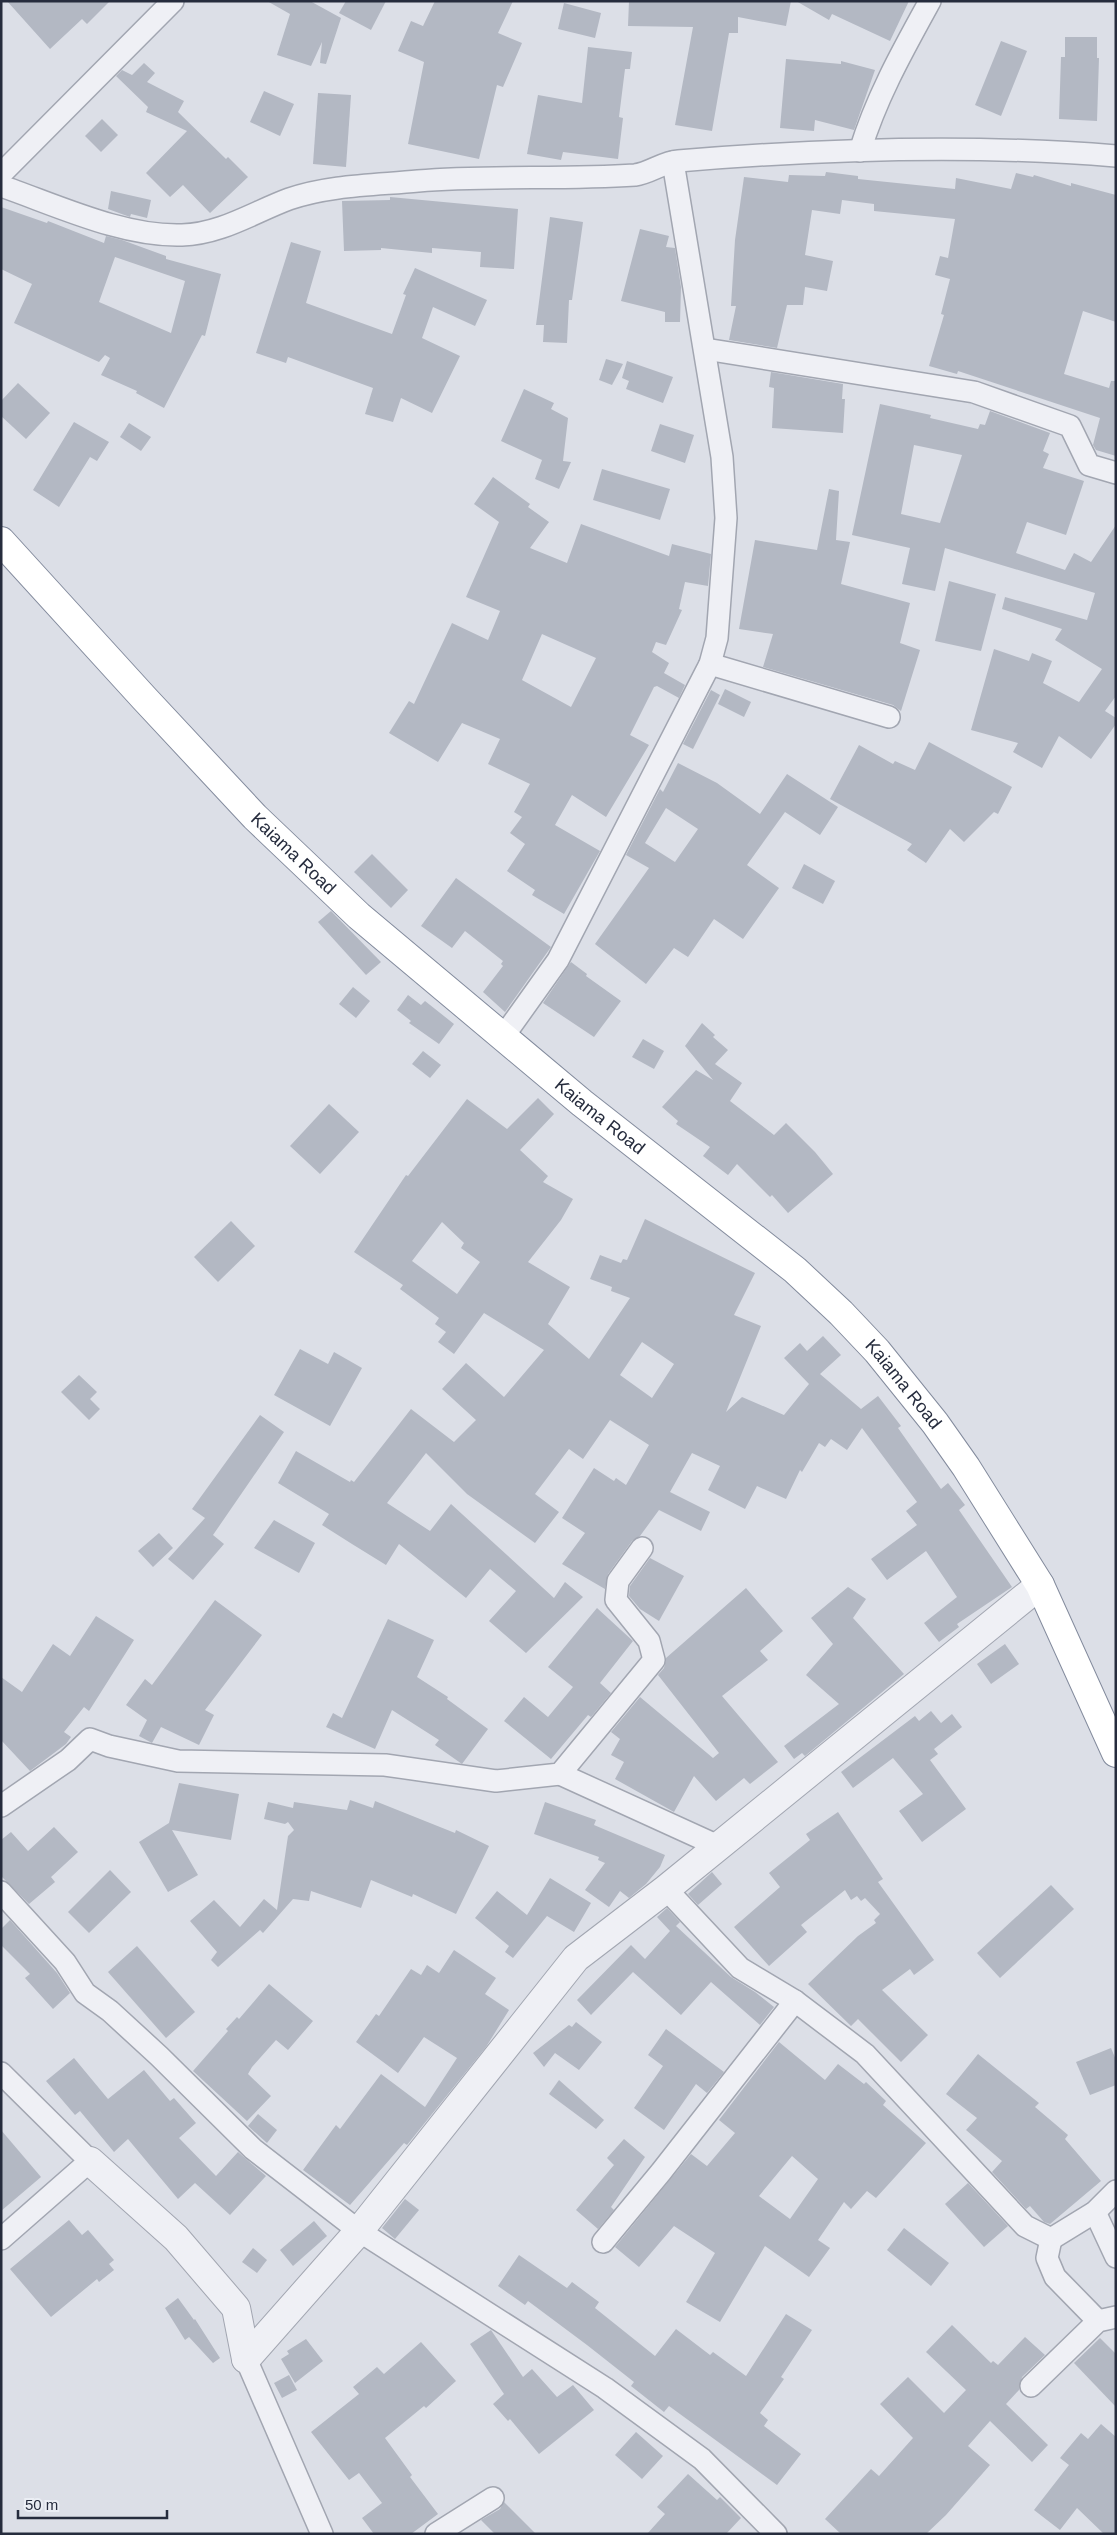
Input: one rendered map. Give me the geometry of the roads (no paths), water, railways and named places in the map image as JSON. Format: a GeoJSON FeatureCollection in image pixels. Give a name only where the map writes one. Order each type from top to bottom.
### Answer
{"type":"FeatureCollection","features":[{"type":"Feature","properties":{"kind":"highway","name":"Kaiama Road"},"geometry":{"type":"LineString","coordinates":[[1,540],[255,817],[359,916],[582,1103],[795,1270],[877,1351],[935,1423],[966,1467],[1040,1585],[1116,1753]]}},
{"type":"Feature","properties":{"kind":"street"},"geometry":{"type":"LineString","coordinates":[[1,174],[173,1]]}},
{"type":"Feature","properties":{"kind":"street"},"geometry":{"type":"LineString","coordinates":[[860,151],[870,117],[884,85],[930,1]]}},
{"type":"Feature","properties":{"kind":"street"},"geometry":{"type":"LineString","coordinates":[[1,186],[82,215],[140,231],[182,235],[215,230],[290,199],[325,190],[423,181],[639,174],[673,162],[860,151],[1053,151],[1116,156]]}},
{"type":"Feature","properties":{"kind":"street"},"geometry":{"type":"LineString","coordinates":[[503,1037],[558,960],[710,664],[717,638],[726,518],[722,457],[673,162]]}},
{"type":"Feature","properties":{"kind":"street"},"geometry":{"type":"LineString","coordinates":[[705,349],[974,392],[1070,426],[1089,465],[1116,473]]}},
{"type":"Feature","properties":{"kind":"street"},"geometry":{"type":"LineString","coordinates":[[710,664],[889,717]]}},
{"type":"Feature","properties":{"kind":"street"},"geometry":{"type":"LineString","coordinates":[[560,1774],[654,1660],[649,1640],[616,1600],[618,1581],[642,1548]]}},
{"type":"Feature","properties":{"kind":"street"},"geometry":{"type":"LineString","coordinates":[[246,2359],[359,2231],[576,1958],[666,1889],[1040,1585]]}},
{"type":"Feature","properties":{"kind":"street"},"geometry":{"type":"LineString","coordinates":[[1,1806],[68,1760],[90,1739],[109,1746],[178,1761],[385,1765],[496,1781],[560,1774],[718,1846]]}},
{"type":"Feature","properties":{"kind":"street"},"geometry":{"type":"LineString","coordinates":[[666,1889],[740,1968],[796,2001],[866,2054],[1025,2226],[1052,2239]]}},
{"type":"Feature","properties":{"kind":"street"},"geometry":{"type":"LineString","coordinates":[[1,1892],[65,1962],[85,1993],[110,2011],[159,2056],[253,2149],[359,2231],[605,2388],[702,2459],[776,2534]]}},
{"type":"Feature","properties":{"kind":"street"},"geometry":{"type":"LineString","coordinates":[[603,2242],[661,2172],[796,2001]]}},
{"type":"Feature","properties":{"kind":"street"},"geometry":{"type":"LineString","coordinates":[[1,2074],[90,2161],[176,2238],[236,2308],[246,2359],[322,2534]]}},
{"type":"Feature","properties":{"kind":"street"},"geometry":{"type":"LineString","coordinates":[[1,2239],[90,2161]]}},
{"type":"Feature","properties":{"kind":"street"},"geometry":{"type":"LineString","coordinates":[[1031,2386],[1107,2319],[1055,2277],[1048,2258],[1052,2239],[1095,2212],[1116,2191]]}},
{"type":"Feature","properties":{"kind":"street"},"geometry":{"type":"LineString","coordinates":[[1095,2212],[1116,2257]]}},
{"type":"Feature","properties":{"kind":"street"},"geometry":{"type":"LineString","coordinates":[[436,2534],[492,2498]]}}]}
